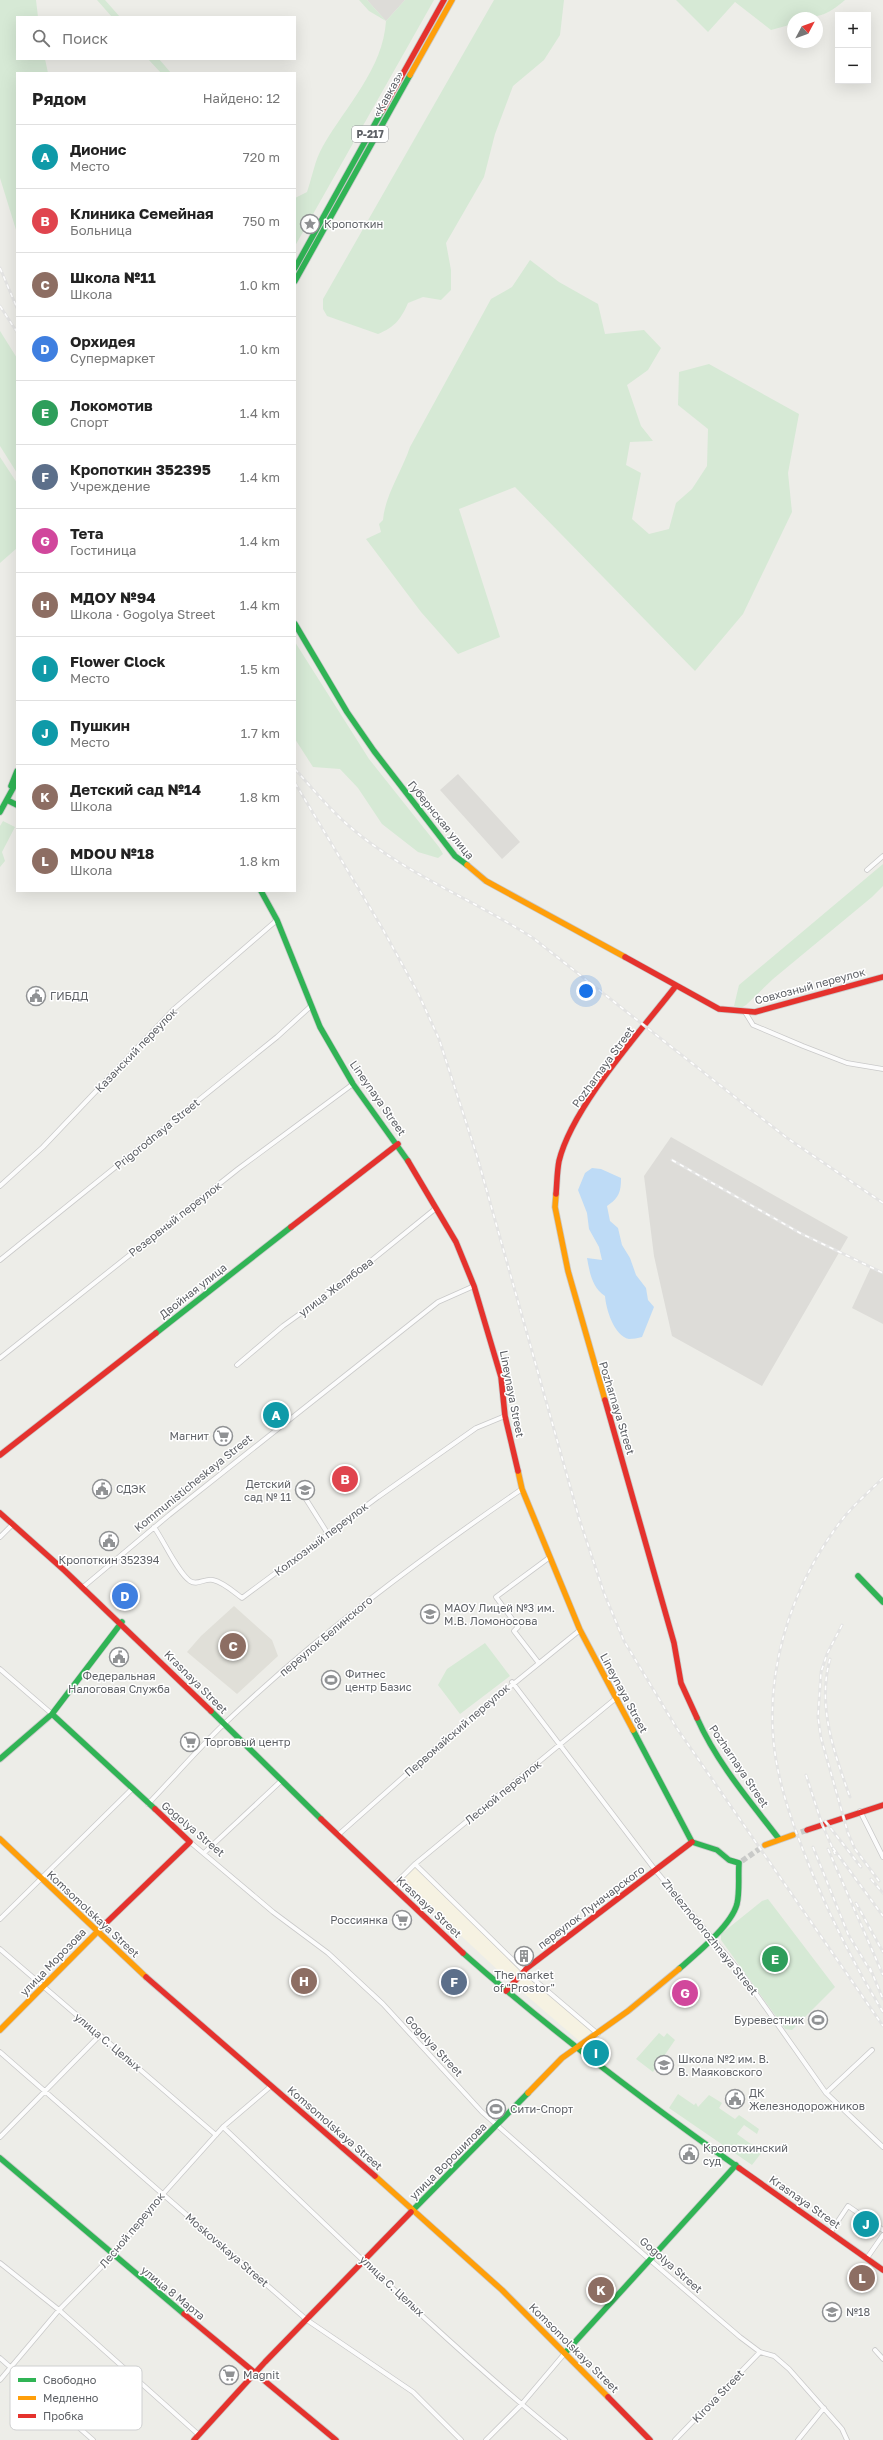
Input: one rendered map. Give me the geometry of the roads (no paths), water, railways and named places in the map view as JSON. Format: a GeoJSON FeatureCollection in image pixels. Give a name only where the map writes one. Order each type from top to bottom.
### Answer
{"type":"FeatureCollection","features":[{"type":"Feature","properties":{"kind":"main road","name":"«Кавказ»"},"geometry":{"type":"LineString","coordinates":[[296,266],[444,0]]}},
{"type":"Feature","properties":{"kind":"main road","name":"«Кавказ»"},"geometry":{"type":"LineString","coordinates":[[296,279],[452,0]]}},
{"type":"Feature","properties":{"kind":"main road","name":"Губернская улица"},"geometry":{"type":"LineString","coordinates":[[296,626],[347,712],[375,752],[455,856],[468,869],[486,881],[675,987]]}},
{"type":"Feature","properties":{"kind":"main road"},"geometry":{"type":"LineString","coordinates":[[7,800],[16,774]]}},
{"type":"Feature","properties":{"kind":"main road"},"geometry":{"type":"LineString","coordinates":[[0,812],[16,783]]}},
{"type":"Feature","properties":{"kind":"main road"},"geometry":{"type":"LineString","coordinates":[[7,800],[16,804]]}},
{"type":"Feature","properties":{"kind":"main road","name":"Lineynaya Street"},"geometry":{"type":"LineString","coordinates":[[262,892],[277,920],[320,1028],[353,1084],[398,1144],[435,1209],[456,1242],[474,1286],[501,1377],[505,1416],[522,1490],[580,1630],[615,1699],[692,1842]]}},
{"type":"Feature","properties":{"kind":"main road","name":"Совхозный переулок"},"geometry":{"type":"LineString","coordinates":[[675,987],[719,1009],[755,1012],[883,977]]}},
{"type":"Feature","properties":{"kind":"main road","name":"Pozharnaya Street"},"geometry":{"type":"LineString","coordinates":[[675,987],[595,1091],[571,1129],[559,1161],[555,1207],[568,1271],[672,1636],[681,1683],[706,1738],[733,1779],[779,1839]]}},
{"type":"Feature","properties":{"kind":"main road","name":"Двойная улица"},"geometry":{"type":"LineString","coordinates":[[0,1455],[398,1144]]}},
{"type":"Feature","properties":{"kind":"main road","name":"Krasnaya Street"},"geometry":{"type":"LineString","coordinates":[[0,1513],[82,1588],[122,1622],[281,1781],[506,1991],[614,2079],[883,2270]]}},
{"type":"Feature","properties":{"kind":"main road"},"geometry":{"type":"LineString","coordinates":[[858,1576],[883,1602]]}},
{"type":"Feature","properties":{"kind":"main road"},"geometry":{"type":"LineString","coordinates":[[0,1759],[52,1714],[122,1622]]}},
{"type":"Feature","properties":{"kind":"main road","name":"Gogolya Street"},"geometry":{"type":"LineString","coordinates":[[52,1714],[190,1842]]}},
{"type":"Feature","properties":{"kind":"main road"},"geometry":{"type":"LineString","coordinates":[[807,1830],[860,1811],[883,1805]]}},
{"type":"Feature","properties":{"kind":"main road"},"geometry":{"type":"LineString","coordinates":[[765,1845],[793,1835]]}},
{"type":"Feature","properties":{"kind":"main road","name":"Komsomolskaya Street"},"geometry":{"type":"LineString","coordinates":[[0,1839],[96,1932],[458,2248],[565,2353],[650,2440]]}},
{"type":"Feature","properties":{"kind":"main road","name":"улица Морозова"},"geometry":{"type":"LineString","coordinates":[[0,2030],[96,1932],[190,1842]]}},
{"type":"Feature","properties":{"kind":"main road","name":"улица Ворошилова"},"geometry":{"type":"LineString","coordinates":[[194,2440],[256,2372],[562,2058],[577,2050],[598,2034],[689,1959],[712,1937],[736,1909],[740,1862],[729,1860],[717,1850],[692,1842]]}},
{"type":"Feature","properties":{"kind":"main road","name":"переулок Луначарского"},"geometry":{"type":"LineString","coordinates":[[506,1991],[524,1971],[692,1842]]}},
{"type":"Feature","properties":{"kind":"main road","name":"улица 8 Марта"},"geometry":{"type":"LineString","coordinates":[[0,2158],[112,2256],[256,2372],[336,2440]]}},
{"type":"Feature","properties":{"kind":"main road"},"geometry":{"type":"LineString","coordinates":[[565,2353],[736,2165]]}},
{"type":"Feature","properties":{"kind":"street"},"geometry":{"type":"LineString","coordinates":[[867,870],[883,856]]}},
{"type":"Feature","properties":{"kind":"street","name":"Казанский переулок"},"geometry":{"type":"LineString","coordinates":[[0,1186],[43,1148],[174,1009],[277,920]]}},
{"type":"Feature","properties":{"kind":"street","name":"Prigorodnaya Street"},"geometry":{"type":"LineString","coordinates":[[0,1260],[277,1037],[311,1006]]}},
{"type":"Feature","properties":{"kind":"street"},"geometry":{"type":"LineString","coordinates":[[746,1012],[753,1025],[803,1046],[847,1063],[883,1069]]}},
{"type":"Feature","properties":{"kind":"street","name":"Резервный переулок"},"geometry":{"type":"LineString","coordinates":[[0,1358],[232,1174],[353,1084]]}},
{"type":"Feature","properties":{"kind":"street","name":"улица Желябова"},"geometry":{"type":"LineString","coordinates":[[237,1365],[283,1326],[351,1277],[435,1209]]}},
{"type":"Feature","properties":{"kind":"street","name":"Kommunisticheskaya Street"},"geometry":{"type":"LineString","coordinates":[[82,1588],[154,1527],[438,1302],[474,1286]]}},
{"type":"Feature","properties":{"kind":"street","name":"Колхозный переулок"},"geometry":{"type":"LineString","coordinates":[[154,1527],[170,1551],[177,1566],[190,1581],[196,1583],[208,1579],[215,1580],[242,1598],[328,1534],[476,1428],[505,1416]]}},
{"type":"Feature","properties":{"kind":"street","name":"переулок Белинского"},"geometry":{"type":"LineString","coordinates":[[148,1804],[224,1724],[357,1609],[451,1538],[522,1490]]}},
{"type":"Feature","properties":{"kind":"street"},"geometry":{"type":"LineString","coordinates":[[304,1496],[328,1534]]}},
{"type":"Feature","properties":{"kind":"street"},"geometry":{"type":"LineString","coordinates":[[0,1537],[13,1524]]}},
{"type":"Feature","properties":{"kind":"street"},"geometry":{"type":"LineString","coordinates":[[538,1662],[514,1631],[518,1627],[496,1597],[550,1557]]}},
{"type":"Feature","properties":{"kind":"street","name":"Первомайский переулок"},"geometry":{"type":"LineString","coordinates":[[338,1835],[512,1682],[580,1630]]}},
{"type":"Feature","properties":{"kind":"street","name":"Gogolya Street"},"geometry":{"type":"LineString","coordinates":[[0,1669],[52,1714]]}},
{"type":"Feature","properties":{"kind":"street","name":"Zheleznodorozhnaya Street"},"geometry":{"type":"LineString","coordinates":[[512,1682],[561,1744],[656,1871],[742,1974],[826,2093],[883,2147]]}},
{"type":"Feature","properties":{"kind":"street","name":"Лесной переулок"},"geometry":{"type":"LineString","coordinates":[[393,1886],[415,1864],[615,1699]]}},
{"type":"Feature","properties":{"kind":"street"},"geometry":{"type":"LineString","coordinates":[[204,1852],[281,1781]]}},
{"type":"Feature","properties":{"kind":"street"},"geometry":{"type":"LineString","coordinates":[[0,1919],[132,1789]]}},
{"type":"Feature","properties":{"kind":"street"},"geometry":{"type":"LineString","coordinates":[[860,1811],[883,1857]]}},
{"type":"Feature","properties":{"kind":"street","name":"Gogolya Street"},"geometry":{"type":"LineString","coordinates":[[190,1842],[204,1852],[274,1912],[328,1953],[383,2004],[482,2112],[650,2260],[760,2352],[774,2356],[824,2408],[842,2429],[847,2440]]}},
{"type":"Feature","properties":{"kind":"street","name":"Krasnaya Street"},"geometry":{"type":"LineString","coordinates":[[415,1864],[524,1971],[598,2034]]}},
{"type":"Feature","properties":{"kind":"street","name":"улица С. Целых"},"geometry":{"type":"LineString","coordinates":[[0,1950],[216,2135]]}},
{"type":"Feature","properties":{"kind":"street"},"geometry":{"type":"LineString","coordinates":[[0,2137],[100,2035]]}},
{"type":"Feature","properties":{"kind":"street"},"geometry":{"type":"LineString","coordinates":[[826,2093],[872,2050]]}},
{"type":"Feature","properties":{"kind":"street","name":"Moskovskaya Street"},"geometry":{"type":"LineString","coordinates":[[0,2052],[307,2320],[412,2392],[461,2440]]}},
{"type":"Feature","properties":{"kind":"street","name":"Лесной переулок"},"geometry":{"type":"LineString","coordinates":[[11,2366],[59,2310],[112,2256],[163,2194],[223,2127],[271,2086]]}},
{"type":"Feature","properties":{"kind":"street","name":"улица С. Целых"},"geometry":{"type":"LineString","coordinates":[[223,2127],[364,2261],[521,2405],[565,2440]]}},
{"type":"Feature","properties":{"kind":"street"},"geometry":{"type":"LineString","coordinates":[[830,2233],[848,2206],[883,2230]]}},
{"type":"Feature","properties":{"kind":"street"},"geometry":{"type":"LineString","coordinates":[[868,2258],[883,2235]]}},
{"type":"Feature","properties":{"kind":"street"},"geometry":{"type":"LineString","coordinates":[[0,2263],[59,2310],[122,2366]]}},
{"type":"Feature","properties":{"kind":"street"},"geometry":{"type":"LineString","coordinates":[[875,2350],[883,2359]]}},
{"type":"Feature","properties":{"kind":"street","name":"Kirova Street"},"geometry":{"type":"LineString","coordinates":[[675,2440],[760,2352]]}},
{"type":"Feature","properties":{"kind":"street"},"geometry":{"type":"LineString","coordinates":[[486,2440],[521,2405],[565,2353]]}},
{"type":"Feature","properties":{"kind":"street"},"geometry":{"type":"LineString","coordinates":[[0,2358],[10,2367]]}},
{"type":"Feature","properties":{"kind":"street","name":"Лесной переулок"},"geometry":{"type":"LineString","coordinates":[[0,2380],[10,2367]]}},
{"type":"Feature","properties":{"kind":"street"},"geometry":{"type":"LineString","coordinates":[[142,2384],[199,2434]]}},
{"type":"Feature","properties":{"kind":"street"},"geometry":{"type":"LineString","coordinates":[[798,2440],[824,2408]]}},
{"type":"Feature","properties":{"kind":"street"},"geometry":{"type":"LineString","coordinates":[[82,2430],[93,2440]]}},
{"type":"Feature","properties":{"kind":"water"},"geometry":{"type":"Polygon","coordinates":[[[592,1168],[601,1169],[621,1178],[617,1197],[607,1206],[610,1221],[618,1228],[622,1245],[630,1258],[636,1275],[646,1288],[648,1300],[654,1307],[642,1337],[629,1339],[619,1333],[609,1315],[605,1296],[597,1289],[591,1275],[587,1258],[602,1260],[599,1247],[589,1229],[587,1213],[578,1190],[585,1173],[592,1168]]]}},
{"type":"Feature","properties":{"kind":"tunnel"},"geometry":{"type":"LineString","coordinates":[[793,1835],[807,1830]]}},
{"type":"Feature","properties":{"kind":"tunnel"},"geometry":{"type":"LineString","coordinates":[[742,1861],[765,1845]]}},
{"type":"Feature","properties":{"kind":"railway"},"geometry":{"type":"LineString","coordinates":[[0,268],[16,306]]}},
{"type":"Feature","properties":{"kind":"railway"},"geometry":{"type":"LineString","coordinates":[[0,306],[16,330]]}},
{"type":"Feature","properties":{"kind":"railway"},"geometry":{"type":"LineString","coordinates":[[296,770],[335,813],[370,843],[416,872],[533,938],[787,1138],[883,1203]]}},
{"type":"Feature","properties":{"kind":"railway"},"geometry":{"type":"LineString","coordinates":[[296,785],[381,926],[418,993],[439,1039],[477,1156],[579,1518],[604,1593],[624,1641],[676,1727],[883,2026]]}},
{"type":"Feature","properties":{"kind":"railway"},"geometry":{"type":"LineString","coordinates":[[672,1160],[800,1233],[883,1273]]}},
{"type":"Feature","properties":{"kind":"railway"},"geometry":{"type":"LineString","coordinates":[[883,1478],[841,1521],[823,1547],[807,1575],[794,1604],[784,1634],[777,1665],[773,1697],[773,1728],[776,1760],[792,1819],[813,1875],[837,1928],[863,1979],[883,2012]]}},
{"type":"Feature","properties":{"kind":"railway"},"geometry":{"type":"LineString","coordinates":[[842,1625],[827,1654],[821,1672],[818,1717],[821,1738],[848,1833],[855,1849],[879,1881]]}},
{"type":"Feature","properties":{"kind":"railway"},"geometry":{"type":"LineString","coordinates":[[830,1659],[826,1677],[826,1712],[833,1746],[850,1797]]}},
{"type":"Feature","properties":{"kind":"railway"},"geometry":{"type":"LineString","coordinates":[[806,1775],[822,1824],[835,1854]]}},
{"type":"Feature","properties":{"kind":"railway"},"geometry":{"type":"LineString","coordinates":[[825,1821],[861,1867]]}},
{"type":"Feature","properties":{"kind":"railway"},"geometry":{"type":"LineString","coordinates":[[813,1847],[848,1934],[871,1972]]}},
{"type":"Feature","properties":{"kind":"railway"},"geometry":{"type":"LineString","coordinates":[[833,1848],[883,1916]]}},
{"type":"Feature","properties":{"kind":"railway"},"geometry":{"type":"LineString","coordinates":[[828,1849],[883,1975]]}},
{"type":"Feature","properties":{"kind":"railway"},"geometry":{"type":"LineString","coordinates":[[871,1879],[883,1893]]}},
{"type":"Feature","properties":{"kind":"railway"},"geometry":{"type":"LineString","coordinates":[[856,1903],[883,1952]]}},
{"type":"Feature","properties":{"kind":"railway"},"geometry":{"type":"LineString","coordinates":[[870,1968],[883,1999]]}},
{"type":"Feature","properties":{"kind":"place","name":"Кропоткин"},"geometry":{"type":"Point","coordinates":[310,224]}},
{"type":"Feature","properties":{"kind":"place","name":"ГИБДД"},"geometry":{"type":"Point","coordinates":[36,996]}},
{"type":"Feature","properties":{"kind":"place","name":"Дионис"},"geometry":{"type":"Point","coordinates":[276,1415]}},
{"type":"Feature","properties":{"kind":"place","name":"Магнит"},"geometry":{"type":"Point","coordinates":[223,1436]}},
{"type":"Feature","properties":{"kind":"place","name":"Клиника Семейная"},"geometry":{"type":"Point","coordinates":[345,1479]}},
{"type":"Feature","properties":{"kind":"place","name":"СДЭК"},"geometry":{"type":"Point","coordinates":[102,1489]}},
{"type":"Feature","properties":{"kind":"place","name":"Детский сад № 11"},"geometry":{"type":"Point","coordinates":[305,1490]}},
{"type":"Feature","properties":{"kind":"place","name":"Кропоткин 352394"},"geometry":{"type":"Point","coordinates":[109,1541]}},
{"type":"Feature","properties":{"kind":"place","name":"Орхидея"},"geometry":{"type":"Point","coordinates":[125,1596]}},
{"type":"Feature","properties":{"kind":"place","name":"МАОУ Лицей №3 им. М.В. Ломоносова"},"geometry":{"type":"Point","coordinates":[430,1614]}},
{"type":"Feature","properties":{"kind":"place","name":"Школа №11"},"geometry":{"type":"Point","coordinates":[233,1646]}},
{"type":"Feature","properties":{"kind":"place","name":"Федеральная Налоговая Служба"},"geometry":{"type":"Point","coordinates":[119,1657]}},
{"type":"Feature","properties":{"kind":"place","name":"Фитнес центр Базис"},"geometry":{"type":"Point","coordinates":[331,1680]}},
{"type":"Feature","properties":{"kind":"place","name":"Торговый центр"},"geometry":{"type":"Point","coordinates":[190,1742]}},
{"type":"Feature","properties":{"kind":"place","name":"Россиянка"},"geometry":{"type":"Point","coordinates":[402,1920]}},
{"type":"Feature","properties":{"kind":"place","name":"The market of \"Prostor\""},"geometry":{"type":"Point","coordinates":[524,1956]}},
{"type":"Feature","properties":{"kind":"place","name":"Локомотив"},"geometry":{"type":"Point","coordinates":[775,1959]}},
{"type":"Feature","properties":{"kind":"place","name":"МДОУ №94"},"geometry":{"type":"Point","coordinates":[304,1981]}},
{"type":"Feature","properties":{"kind":"place","name":"Кропоткин 352395"},"geometry":{"type":"Point","coordinates":[454,1982]}},
{"type":"Feature","properties":{"kind":"place","name":"Тета"},"geometry":{"type":"Point","coordinates":[685,1993]}},
{"type":"Feature","properties":{"kind":"place","name":"Буревестник"},"geometry":{"type":"Point","coordinates":[818,2020]}},
{"type":"Feature","properties":{"kind":"place","name":"Flower Clock"},"geometry":{"type":"Point","coordinates":[596,2053]}},
{"type":"Feature","properties":{"kind":"place","name":"Школа №2 им. В. В. Маяковского"},"geometry":{"type":"Point","coordinates":[664,2065]}},
{"type":"Feature","properties":{"kind":"place","name":"ДК Железнодорожников"},"geometry":{"type":"Point","coordinates":[735,2099]}},
{"type":"Feature","properties":{"kind":"place","name":"Сити-Спорт"},"geometry":{"type":"Point","coordinates":[496,2109]}},
{"type":"Feature","properties":{"kind":"place","name":"Кропоткинский суд"},"geometry":{"type":"Point","coordinates":[689,2154]}},
{"type":"Feature","properties":{"kind":"place","name":"Пушкин"},"geometry":{"type":"Point","coordinates":[866,2224]}},
{"type":"Feature","properties":{"kind":"place","name":"MDOU №18"},"geometry":{"type":"Point","coordinates":[862,2278]}},
{"type":"Feature","properties":{"kind":"place","name":"Детский сад №14"},"geometry":{"type":"Point","coordinates":[601,2290]}},
{"type":"Feature","properties":{"kind":"place","name":"№18"},"geometry":{"type":"Point","coordinates":[832,2312]}},
{"type":"Feature","properties":{"kind":"place","name":"Magnit"},"geometry":{"type":"Point","coordinates":[229,2375]}}]}
